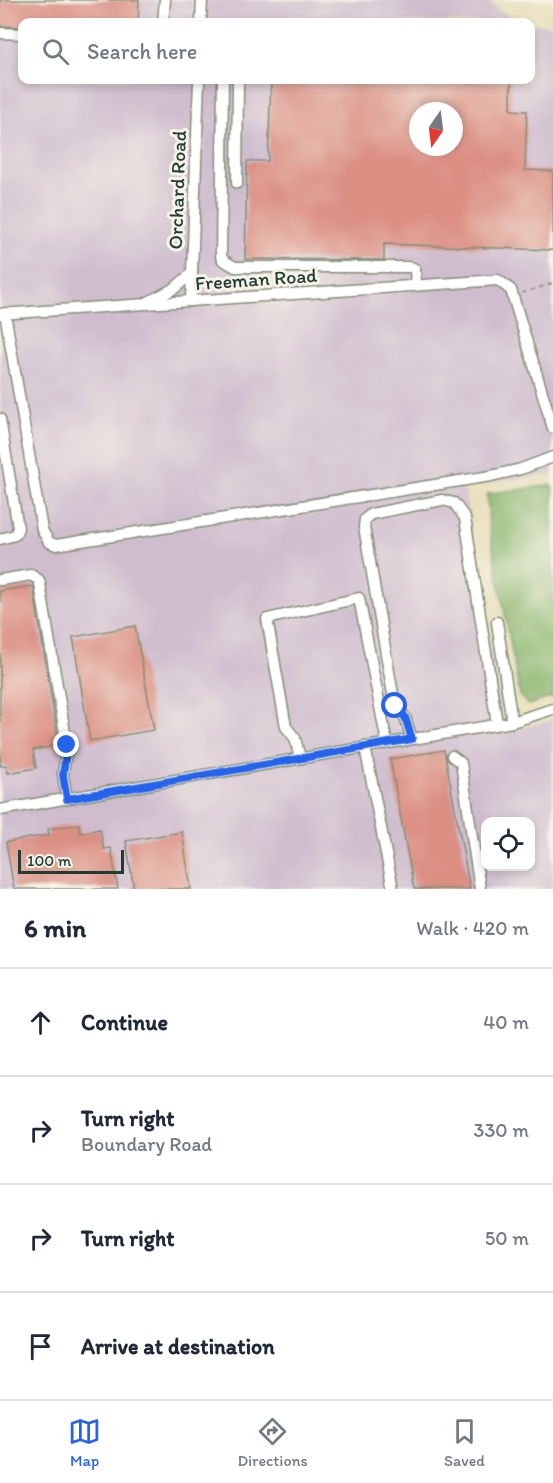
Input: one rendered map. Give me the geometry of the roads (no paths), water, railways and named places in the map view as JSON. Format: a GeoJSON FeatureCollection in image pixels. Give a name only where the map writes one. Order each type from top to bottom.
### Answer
{"type":"FeatureCollection","features":[{"type":"Feature","properties":{"kind":"street"},"geometry":{"type":"LineString","coordinates":[[163,18],[165,0]]}},
{"type":"Feature","properties":{"kind":"street"},"geometry":{"type":"LineString","coordinates":[[201,18],[202,0]]}},
{"type":"Feature","properties":{"kind":"street"},"geometry":{"type":"LineString","coordinates":[[0,33],[18,34]]}},
{"type":"Feature","properties":{"kind":"street","name":"Orchard Road"},"geometry":{"type":"LineString","coordinates":[[191,301],[200,84]]}},
{"type":"Feature","properties":{"kind":"street"},"geometry":{"type":"LineString","coordinates":[[223,84],[221,256],[223,260],[235,267],[411,267],[415,269],[416,285]]}},
{"type":"Feature","properties":{"kind":"street"},"geometry":{"type":"LineString","coordinates":[[237,183],[238,84]]}},
{"type":"Feature","properties":{"kind":"street"},"geometry":{"type":"LineString","coordinates":[[146,304],[175,288],[192,273]]}},
{"type":"Feature","properties":{"kind":"street","name":"Freeman Road"},"geometry":{"type":"LineString","coordinates":[[2,314],[498,280],[512,293],[553,425]]}},
{"type":"Feature","properties":{"kind":"street"},"geometry":{"type":"LineString","coordinates":[[2,314],[42,530],[49,542],[56,545],[490,476],[521,469],[553,457]]}},
{"type":"Feature","properties":{"kind":"street"},"geometry":{"type":"LineString","coordinates":[[0,419],[18,528],[15,535],[0,539]]}},
{"type":"Feature","properties":{"kind":"street"},"geometry":{"type":"LineString","coordinates":[[412,739],[405,717],[395,706],[364,527],[365,519],[371,514],[442,500],[454,503],[465,518],[497,724]]}},
{"type":"Feature","properties":{"kind":"street"},"geometry":{"type":"LineString","coordinates":[[0,580],[31,575],[39,580],[67,745],[63,775],[67,799]]}},
{"type":"Feature","properties":{"kind":"street"},"geometry":{"type":"LineString","coordinates":[[300,758],[295,738],[286,727],[268,616],[359,598],[387,743]]}},
{"type":"Feature","properties":{"kind":"street"},"geometry":{"type":"LineString","coordinates":[[497,622],[512,722]]}},
{"type":"Feature","properties":{"kind":"street"},"geometry":{"type":"LineString","coordinates":[[0,810],[512,722],[553,709]]}},
{"type":"Feature","properties":{"kind":"street"},"geometry":{"type":"LineString","coordinates":[[365,747],[393,889]]}},
{"type":"Feature","properties":{"kind":"street"},"geometry":{"type":"LineString","coordinates":[[452,756],[461,763],[480,889]]}}]}
